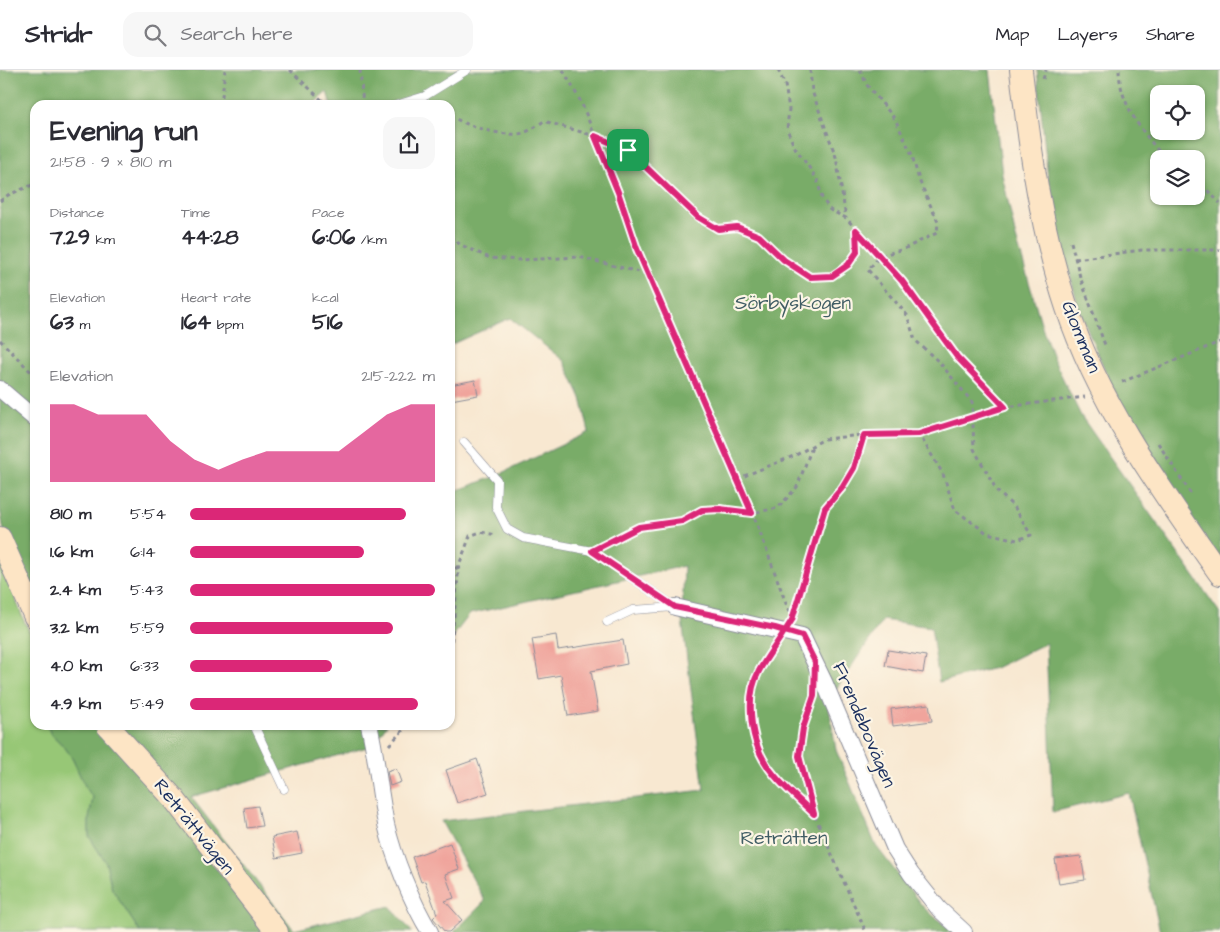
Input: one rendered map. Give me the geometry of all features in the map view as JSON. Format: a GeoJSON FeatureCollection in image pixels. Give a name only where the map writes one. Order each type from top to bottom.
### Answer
{"type":"FeatureCollection","features":[{"type":"Feature","properties":{"kind":"main road","name":"Glomman"},"geometry":{"type":"LineString","coordinates":[[1021,70],[1028,138],[1049,246],[1068,310],[1117,388],[1153,475],[1220,574]]}},
{"type":"Feature","properties":{"kind":"main road"},"geometry":{"type":"LineString","coordinates":[[0,538],[30,606]]}},
{"type":"Feature","properties":{"kind":"main road","name":"Reträttvägen"},"geometry":{"type":"LineString","coordinates":[[112,730],[174,799],[277,932]]}},
{"type":"Feature","properties":{"kind":"street"},"geometry":{"type":"LineString","coordinates":[[0,389],[30,415]]}},
{"type":"Feature","properties":{"kind":"street","name":"Frendebovägen"},"geometry":{"type":"LineString","coordinates":[[675,607],[802,636],[815,662],[894,849],[910,874],[939,909],[964,932]]}},
{"type":"Feature","properties":{"kind":"street"},"geometry":{"type":"LineString","coordinates":[[370,730],[377,758],[386,826],[407,886],[430,932]]}},
{"type":"Feature","properties":{"kind":"lane"},"geometry":{"type":"LineString","coordinates":[[412,100],[425,96],[467,70]]}},
{"type":"Feature","properties":{"kind":"lane"},"geometry":{"type":"LineString","coordinates":[[464,442],[497,480],[496,507],[506,529],[523,538],[592,551],[675,607]]}},
{"type":"Feature","properties":{"kind":"lane"},"geometry":{"type":"LineString","coordinates":[[607,622],[633,610],[675,607]]}},
{"type":"Feature","properties":{"kind":"lane"},"geometry":{"type":"LineString","coordinates":[[256,730],[284,789]]}},
{"type":"Feature","properties":{"kind":"path"},"geometry":{"type":"LineString","coordinates":[[222,100],[225,70]]}},
{"type":"Feature","properties":{"kind":"path"},"geometry":{"type":"LineString","coordinates":[[290,70],[322,100]]}},
{"type":"Feature","properties":{"kind":"path"},"geometry":{"type":"LineString","coordinates":[[360,70],[363,100]]}},
{"type":"Feature","properties":{"kind":"path"},"geometry":{"type":"LineString","coordinates":[[563,70],[595,136],[618,192],[637,249],[752,513],[792,620],[825,508],[842,488],[854,468],[864,435]]}},
{"type":"Feature","properties":{"kind":"path"},"geometry":{"type":"LineString","coordinates":[[778,70],[785,85],[789,109],[787,129],[794,146],[817,179],[822,198],[830,210],[846,218],[880,256],[902,281],[957,357],[1005,407]]}},
{"type":"Feature","properties":{"kind":"path"},"geometry":{"type":"LineString","coordinates":[[810,70],[812,91],[836,157],[846,218]]}},
{"type":"Feature","properties":{"kind":"path"},"geometry":{"type":"LineString","coordinates":[[860,70],[867,85],[895,119],[912,155],[918,180],[938,222],[937,233],[904,249],[880,256],[868,270],[907,314],[915,340],[940,363],[972,402],[971,417],[974,449],[997,491],[1015,508],[1031,535],[1017,540],[987,533],[955,510],[943,474],[919,434]]}},
{"type":"Feature","properties":{"kind":"path"},"geometry":{"type":"LineString","coordinates":[[1044,87],[1043,77],[1046,70]]}},
{"type":"Feature","properties":{"kind":"path"},"geometry":{"type":"LineString","coordinates":[[1119,70],[1120,87],[1137,125],[1158,150]]}},
{"type":"Feature","properties":{"kind":"path"},"geometry":{"type":"LineString","coordinates":[[455,117],[483,129],[508,134],[523,133],[544,121],[595,136],[628,150],[698,217],[718,229],[737,227],[759,236],[784,260],[810,277],[832,276],[848,265],[857,252],[856,230]]}},
{"type":"Feature","properties":{"kind":"path"},"geometry":{"type":"LineString","coordinates":[[0,201],[8,195],[30,186]]}},
{"type":"Feature","properties":{"kind":"path"},"geometry":{"type":"LineString","coordinates":[[1205,188],[1220,203]]}},
{"type":"Feature","properties":{"kind":"path"},"geometry":{"type":"LineString","coordinates":[[1069,237],[1108,351]]}},
{"type":"Feature","properties":{"kind":"path"},"geometry":{"type":"LineString","coordinates":[[455,241],[490,258],[520,260],[579,257],[648,274]]}},
{"type":"Feature","properties":{"kind":"path"},"geometry":{"type":"LineString","coordinates":[[1076,259],[1142,250],[1220,250]]}},
{"type":"Feature","properties":{"kind":"path"},"geometry":{"type":"LineString","coordinates":[[0,340],[30,371]]}},
{"type":"Feature","properties":{"kind":"path"},"geometry":{"type":"LineString","coordinates":[[737,479],[824,440],[864,435],[919,434],[1005,407],[1117,388],[1220,342]]}},
{"type":"Feature","properties":{"kind":"path"},"geometry":{"type":"LineString","coordinates":[[1117,388],[1118,374]]}},
{"type":"Feature","properties":{"kind":"path"},"geometry":{"type":"LineString","coordinates":[[1156,440],[1193,497]]}},
{"type":"Feature","properties":{"kind":"path"},"geometry":{"type":"LineString","coordinates":[[592,551],[639,527],[682,521],[702,510],[720,509],[752,513],[778,508],[797,487],[812,446]]}},
{"type":"Feature","properties":{"kind":"path"},"geometry":{"type":"LineString","coordinates":[[455,606],[459,565],[470,536],[480,532],[523,538]]}},
{"type":"Feature","properties":{"kind":"path"},"geometry":{"type":"LineString","coordinates":[[455,569],[459,565]]}},
{"type":"Feature","properties":{"kind":"path"},"geometry":{"type":"LineString","coordinates":[[785,631],[758,673],[750,698],[752,730],[759,754],[776,778],[814,814]]}},
{"type":"Feature","properties":{"kind":"path"},"geometry":{"type":"LineString","coordinates":[[814,696],[803,728],[799,756],[814,814],[866,932]]}},
{"type":"Feature","properties":{"kind":"path"},"geometry":{"type":"LineString","coordinates":[[377,758],[403,730]]}},
{"type":"Feature","properties":{"kind":"green space","name":"Sörbyskogen"},"geometry":{"type":"Polygon","coordinates":[[[0,70],[990,70],[1002,174],[1016,238],[1044,333],[1054,360],[1081,416],[1220,613],[1220,932],[1160,932],[1129,793],[1053,812],[1046,643],[995,668],[939,682],[931,627],[883,620],[828,701],[836,750],[876,846],[924,908],[953,932],[454,932],[485,901],[441,821],[704,790],[682,620],[684,566],[470,614],[455,634],[455,491],[496,476],[589,432],[581,398],[564,361],[510,318],[455,343],[455,100],[329,100],[327,92],[318,100],[30,100],[30,592],[4,532],[0,508],[0,70]]]}},
{"type":"Feature","properties":{"kind":"green space"},"geometry":{"type":"Polygon","coordinates":[[[1037,70],[1220,70],[1220,559],[1196,526],[1112,387],[1079,309],[1050,199],[1037,70]]]}},
{"type":"Feature","properties":{"kind":"green space"},"geometry":{"type":"Polygon","coordinates":[[[0,559],[30,632],[30,730],[49,730],[70,755],[85,786],[93,797],[89,819],[89,836],[106,863],[112,889],[140,932],[0,932],[0,559]]]}},
{"type":"Feature","properties":{"kind":"green space"},"geometry":{"type":"Polygon","coordinates":[[[49,730],[102,730],[151,786],[267,932],[140,932],[112,889],[106,863],[89,836],[89,819],[93,797],[85,786],[70,755],[49,730]]]}},
{"type":"Feature","properties":{"kind":"green space"},"geometry":{"type":"Polygon","coordinates":[[[125,730],[383,730],[371,746],[191,797],[294,930],[390,906],[412,932],[283,932],[125,730]]]}},
{"type":"Feature","properties":{"kind":"building"},"geometry":{"type":"Polygon","coordinates":[[[475,380],[478,395],[455,399],[455,384],[475,380]]]}},
{"type":"Feature","properties":{"kind":"building"},"geometry":{"type":"Polygon","coordinates":[[[556,635],[558,650],[623,640],[627,664],[591,671],[598,711],[568,716],[561,675],[539,679],[532,639],[556,635]]]}},
{"type":"Feature","properties":{"kind":"building"},"geometry":{"type":"Polygon","coordinates":[[[888,650],[926,656],[923,673],[885,666],[888,650]]]}},
{"type":"Feature","properties":{"kind":"building"},"geometry":{"type":"Polygon","coordinates":[[[929,704],[932,721],[893,726],[891,709],[929,704]]]}},
{"type":"Feature","properties":{"kind":"building"},"geometry":{"type":"Polygon","coordinates":[[[477,759],[488,793],[457,803],[446,770],[477,759]]]}},
{"type":"Feature","properties":{"kind":"building"},"geometry":{"type":"Polygon","coordinates":[[[396,768],[401,782],[390,786],[387,771],[396,768]]]}},
{"type":"Feature","properties":{"kind":"building"},"geometry":{"type":"Polygon","coordinates":[[[258,806],[262,826],[247,828],[244,808],[258,806]]]}},
{"type":"Feature","properties":{"kind":"building"},"geometry":{"type":"Polygon","coordinates":[[[297,832],[302,853],[276,858],[272,837],[297,832]]]}},
{"type":"Feature","properties":{"kind":"building"},"geometry":{"type":"Polygon","coordinates":[[[450,843],[459,869],[445,874],[454,898],[445,901],[462,920],[449,932],[445,932],[433,918],[437,914],[425,881],[421,882],[412,857],[450,843]]]}},
{"type":"Feature","properties":{"kind":"building"},"geometry":{"type":"Polygon","coordinates":[[[1081,856],[1085,880],[1059,884],[1055,859],[1081,856]]]}},
{"type":"Feature","properties":{"kind":"route"},"geometry":{"type":"LineString","coordinates":[[628,150],[595,136],[618,192],[637,249],[752,513],[720,509],[702,510],[682,521],[639,527],[592,551],[675,607],[775,628],[785,631],[802,636],[815,662],[814,696],[803,728],[799,756],[814,814],[776,778],[759,754],[752,730],[750,698],[758,673],[784,632],[785,631],[792,620],[825,508],[842,488],[854,468],[864,435],[919,434],[1005,407],[957,357],[902,281],[856,230],[858,240],[857,252],[848,265],[832,276],[810,277],[784,260],[759,236],[737,227],[718,229],[698,217],[628,150]]}},
{"type":"Feature","properties":{"kind":"park label","name":"Reträtten"},"geometry":{"type":"Point","coordinates":[784,838]}}]}
